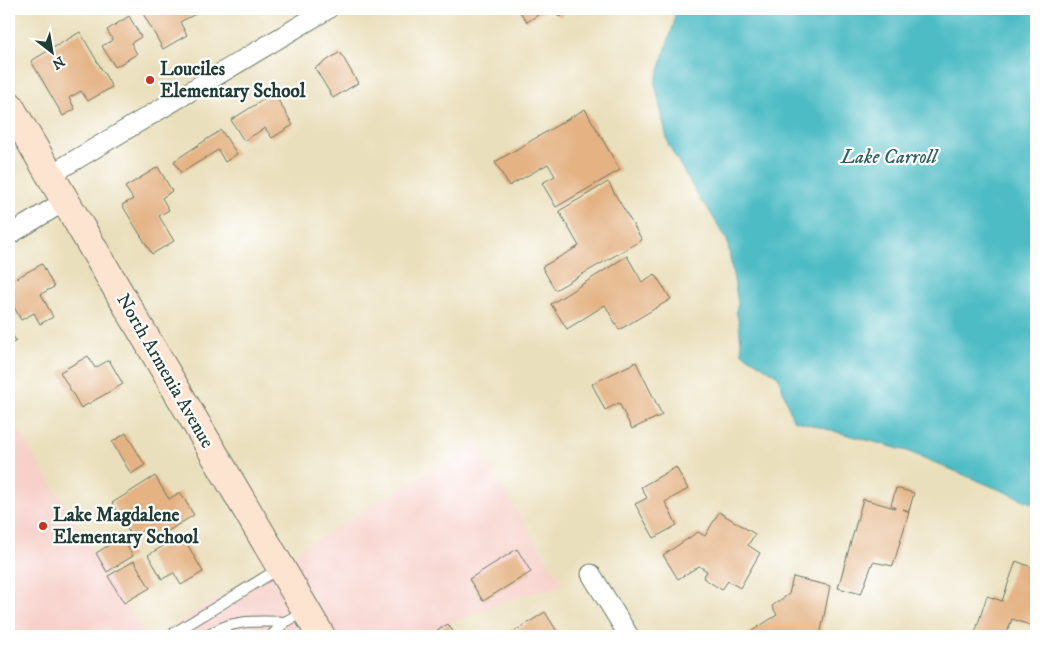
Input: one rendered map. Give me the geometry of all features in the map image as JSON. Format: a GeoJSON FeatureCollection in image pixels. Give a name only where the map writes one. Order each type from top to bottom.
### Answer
{"type":"FeatureCollection","features":[{"type":"Feature","properties":{"kind":"main road","name":"North Armenia Avenue"},"geometry":{"type":"LineString","coordinates":[[9,105],[280,567],[296,616],[321,636]]}},
{"type":"Feature","properties":{"kind":"street"},"geometry":{"type":"LineString","coordinates":[[50,175],[328,9]]}},
{"type":"Feature","properties":{"kind":"street"},"geometry":{"type":"LineString","coordinates":[[9,235],[65,201]]}},
{"type":"Feature","properties":{"kind":"street"},"geometry":{"type":"LineString","coordinates":[[591,574],[629,636]]}},
{"type":"Feature","properties":{"kind":"lane"},"geometry":{"type":"LineString","coordinates":[[169,636],[280,567]]}},
{"type":"Feature","properties":{"kind":"lane"},"geometry":{"type":"LineString","coordinates":[[208,636],[214,631],[239,622],[296,616]]}},
{"type":"Feature","properties":{"kind":"lane"},"geometry":{"type":"LineString","coordinates":[[271,636],[296,616]]}},
{"type":"Feature","properties":{"kind":"shaded area","name":"Lake Magdalene Elementary School"},"geometry":{"type":"Polygon","coordinates":[[[9,415],[145,636],[9,636],[9,415]]]}},
{"type":"Feature","properties":{"kind":"shaded area"},"geometry":{"type":"Polygon","coordinates":[[[475,444],[563,585],[514,598],[432,630],[422,636],[332,636],[286,558],[475,444]]]}},
{"type":"Feature","properties":{"kind":"shaded area"},"geometry":{"type":"Polygon","coordinates":[[[269,568],[310,636],[167,636],[164,631],[269,568]]]}},
{"type":"Feature","properties":{"kind":"water","name":"Lake Carroll"},"geometry":{"type":"Polygon","coordinates":[[[675,9],[1036,9],[1036,505],[907,451],[793,420],[778,376],[742,353],[736,311],[738,304],[727,240],[705,204],[702,203],[668,144],[655,83],[674,23],[675,9]]]}},
{"type":"Feature","properties":{"kind":"building"},"geometry":{"type":"Polygon","coordinates":[[[205,9],[180,22],[187,35],[163,49],[141,10],[205,9]]]}},
{"type":"Feature","properties":{"kind":"building"},"geometry":{"type":"Polygon","coordinates":[[[547,9],[527,22],[519,10],[547,9]]]}},
{"type":"Feature","properties":{"kind":"building"},"geometry":{"type":"Polygon","coordinates":[[[554,9],[572,9],[559,17],[554,9]]]}},
{"type":"Feature","properties":{"kind":"building"},"geometry":{"type":"Polygon","coordinates":[[[129,16],[141,37],[131,43],[137,54],[115,67],[102,46],[113,40],[107,30],[129,16]]]}},
{"type":"Feature","properties":{"kind":"building"},"geometry":{"type":"Polygon","coordinates":[[[80,32],[112,87],[88,101],[81,91],[69,98],[75,109],[63,116],[31,61],[80,32]]]}},
{"type":"Feature","properties":{"kind":"building"},"geometry":{"type":"Polygon","coordinates":[[[340,52],[358,83],[333,98],[315,68],[340,52]]]}},
{"type":"Feature","properties":{"kind":"building"},"geometry":{"type":"Polygon","coordinates":[[[274,93],[293,125],[272,138],[265,128],[244,141],[231,120],[274,93]]]}},
{"type":"Feature","properties":{"kind":"building"},"geometry":{"type":"Polygon","coordinates":[[[585,109],[620,170],[556,207],[542,183],[555,176],[548,164],[509,186],[495,162],[585,109]]]}},
{"type":"Feature","properties":{"kind":"building"},"geometry":{"type":"Polygon","coordinates":[[[221,130],[237,154],[225,162],[218,150],[181,173],[174,161],[221,130]]]}},
{"type":"Feature","properties":{"kind":"building"},"geometry":{"type":"Polygon","coordinates":[[[158,167],[172,191],[162,198],[169,210],[159,216],[174,241],[152,254],[122,205],[133,199],[125,187],[158,167]]]}},
{"type":"Feature","properties":{"kind":"building"},"geometry":{"type":"Polygon","coordinates":[[[608,182],[642,240],[555,290],[542,267],[579,246],[559,211],[608,182]]]}},
{"type":"Feature","properties":{"kind":"building"},"geometry":{"type":"Polygon","coordinates":[[[627,256],[642,282],[655,274],[671,299],[619,330],[605,305],[567,329],[551,304],[627,256]]]}},
{"type":"Feature","properties":{"kind":"building"},"geometry":{"type":"Polygon","coordinates":[[[42,264],[54,287],[41,294],[53,317],[40,324],[34,313],[21,320],[9,298],[9,282],[42,264]]]}},
{"type":"Feature","properties":{"kind":"building"},"geometry":{"type":"Polygon","coordinates":[[[9,329],[16,341],[9,345],[9,329]]]}},
{"type":"Feature","properties":{"kind":"building"},"geometry":{"type":"Polygon","coordinates":[[[88,356],[95,368],[109,360],[123,384],[81,408],[60,372],[88,356]]]}},
{"type":"Feature","properties":{"kind":"building"},"geometry":{"type":"Polygon","coordinates":[[[636,362],[662,415],[632,429],[619,403],[605,410],[592,384],[636,362]]]}},
{"type":"Feature","properties":{"kind":"building"},"geometry":{"type":"Polygon","coordinates":[[[126,433],[145,465],[131,474],[112,442],[126,433]]]}},
{"type":"Feature","properties":{"kind":"building"},"geometry":{"type":"Polygon","coordinates":[[[676,467],[688,489],[665,502],[677,525],[654,538],[635,504],[647,498],[641,487],[676,467]]]}},
{"type":"Feature","properties":{"kind":"building"},"geometry":{"type":"Polygon","coordinates":[[[155,476],[169,499],[180,492],[194,515],[150,542],[143,530],[132,537],[112,503],[155,476]]]}},
{"type":"Feature","properties":{"kind":"building"},"geometry":{"type":"Polygon","coordinates":[[[896,488],[914,493],[909,511],[903,509],[909,512],[893,566],[873,562],[861,594],[838,588],[863,499],[895,508],[891,505],[896,488]]]}},
{"type":"Feature","properties":{"kind":"building"},"geometry":{"type":"Polygon","coordinates":[[[719,512],[755,534],[748,545],[760,553],[740,588],[728,581],[722,590],[703,578],[707,571],[699,566],[678,579],[663,555],[698,532],[705,536],[719,512]]]}},
{"type":"Feature","properties":{"kind":"building"},"geometry":{"type":"Polygon","coordinates":[[[182,535],[203,572],[181,585],[174,573],[162,579],[148,555],[182,535]]]}},
{"type":"Feature","properties":{"kind":"building"},"geometry":{"type":"Polygon","coordinates":[[[122,537],[133,556],[107,572],[96,553],[122,537]]]}},
{"type":"Feature","properties":{"kind":"building"},"geometry":{"type":"Polygon","coordinates":[[[517,549],[531,572],[483,601],[469,579],[517,549]]]}},
{"type":"Feature","properties":{"kind":"building"},"geometry":{"type":"Polygon","coordinates":[[[134,561],[150,588],[124,603],[108,576],[134,561]]]}},
{"type":"Feature","properties":{"kind":"building"},"geometry":{"type":"Polygon","coordinates":[[[1016,561],[1036,569],[1036,627],[1012,619],[1006,636],[974,636],[987,596],[1002,601],[1016,561]]]}},
{"type":"Feature","properties":{"kind":"building"},"geometry":{"type":"Polygon","coordinates":[[[793,577],[830,586],[820,636],[744,636],[777,615],[772,606],[789,594],[793,577]]]}},
{"type":"Feature","properties":{"kind":"building"},"geometry":{"type":"Polygon","coordinates":[[[545,612],[560,636],[507,636],[545,612]]]}},
{"type":"Feature","properties":{"kind":"building"},"geometry":{"type":"Polygon","coordinates":[[[448,624],[456,636],[428,636],[448,624]]]}},
{"type":"Feature","properties":{"kind":"place","name":"Louciles Elementary School"},"geometry":{"type":"Point","coordinates":[150,80]}},
{"type":"Feature","properties":{"kind":"place","name":"Lake Magdalene Elementary School"},"geometry":{"type":"Point","coordinates":[43,526]}}]}
